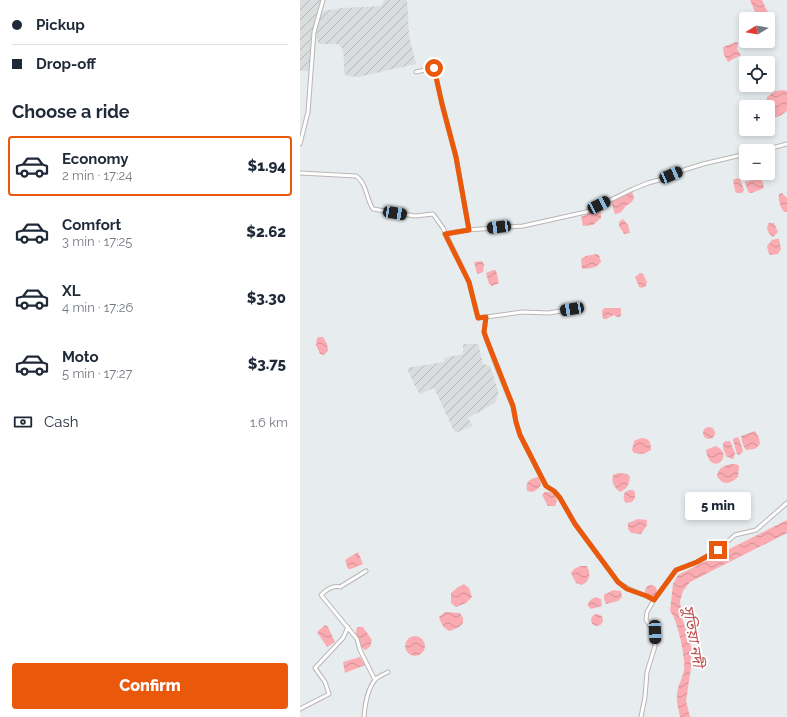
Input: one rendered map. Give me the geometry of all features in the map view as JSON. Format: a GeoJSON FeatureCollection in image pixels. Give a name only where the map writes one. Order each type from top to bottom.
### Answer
{"type":"FeatureCollection","features":[{"type":"Feature","properties":{"kind":"street"},"geometry":{"type":"LineString","coordinates":[[300,144],[308,112],[314,32],[323,0]]}},
{"type":"Feature","properties":{"kind":"street"},"geometry":{"type":"LineString","coordinates":[[416,72],[434,68],[456,157],[469,230]]}},
{"type":"Feature","properties":{"kind":"street"},"geometry":{"type":"LineString","coordinates":[[775,147],[787,144]]}},
{"type":"Feature","properties":{"kind":"street"},"geometry":{"type":"LineString","coordinates":[[445,234],[469,230],[528,225],[586,212],[648,183],[703,164],[739,156]]}},
{"type":"Feature","properties":{"kind":"street"},"geometry":{"type":"LineString","coordinates":[[300,173],[356,176],[361,179],[370,205],[373,209],[415,216],[433,214],[438,220],[469,282],[478,318],[522,312],[549,313],[572,309]]}},
{"type":"Feature","properties":{"kind":"street"},"geometry":{"type":"LineString","coordinates":[[486,317],[484,332],[513,406],[520,435],[546,486],[554,491],[560,498],[575,524],[618,582],[627,589],[654,600]]}},
{"type":"Feature","properties":{"kind":"street"},"geometry":{"type":"LineString","coordinates":[[641,717],[645,697],[647,672],[655,646],[655,632],[646,620],[647,612],[654,600],[676,570],[697,562],[718,550],[735,535],[756,530],[787,503]]}},
{"type":"Feature","properties":{"kind":"street"},"geometry":{"type":"LineString","coordinates":[[366,571],[340,587],[331,588],[321,596],[348,627],[356,639],[375,680]]}},
{"type":"Feature","properties":{"kind":"street"},"geometry":{"type":"LineString","coordinates":[[300,709],[330,694],[325,682],[315,668],[343,638],[348,627]]}},
{"type":"Feature","properties":{"kind":"street"},"geometry":{"type":"LineString","coordinates":[[364,717],[368,694],[375,680],[377,677],[388,672]]}},
{"type":"Feature","properties":{"kind":"shaded area"},"geometry":{"type":"Polygon","coordinates":[[[300,0],[321,0],[312,34],[309,71],[300,71],[300,0]]]}},
{"type":"Feature","properties":{"kind":"shaded area"},"geometry":{"type":"Polygon","coordinates":[[[384,0],[407,0],[409,35],[416,64],[358,77],[347,76],[344,73],[343,50],[338,44],[319,44],[316,37],[320,15],[323,11],[342,8],[381,6],[384,0]]]}},
{"type":"Feature","properties":{"kind":"shaded area"},"geometry":{"type":"Polygon","coordinates":[[[463,344],[478,344],[483,364],[490,366],[498,395],[495,403],[468,418],[473,426],[455,433],[434,388],[420,394],[407,368],[444,362],[444,358],[463,354],[463,344]]]}},
{"type":"Feature","properties":{"kind":"water"},"geometry":{"type":"Polygon","coordinates":[[[750,0],[762,0],[768,12],[755,12],[750,0]]]}},
{"type":"Feature","properties":{"kind":"water"},"geometry":{"type":"Polygon","coordinates":[[[736,42],[738,43],[737,49],[741,55],[728,62],[724,55],[723,47],[736,42]]]}},
{"type":"Feature","properties":{"kind":"water"},"geometry":{"type":"Polygon","coordinates":[[[775,91],[787,91],[787,111],[780,116],[775,117],[775,100],[766,100],[767,97],[775,91]]]}},
{"type":"Feature","properties":{"kind":"water"},"geometry":{"type":"Polygon","coordinates":[[[737,178],[740,180],[744,190],[742,193],[737,193],[735,191],[733,180],[737,178]]]}},
{"type":"Feature","properties":{"kind":"water"},"geometry":{"type":"Polygon","coordinates":[[[761,180],[764,188],[749,193],[745,182],[761,180]]]}},
{"type":"Feature","properties":{"kind":"water"},"geometry":{"type":"Polygon","coordinates":[[[632,191],[634,198],[631,203],[626,206],[621,213],[615,214],[612,205],[613,199],[632,191]]]}},
{"type":"Feature","properties":{"kind":"water"},"geometry":{"type":"Polygon","coordinates":[[[782,193],[787,198],[787,212],[784,212],[781,208],[779,194],[782,193]]]}},
{"type":"Feature","properties":{"kind":"water"},"geometry":{"type":"Polygon","coordinates":[[[595,210],[600,211],[601,218],[593,225],[583,226],[581,217],[595,210]]]}},
{"type":"Feature","properties":{"kind":"water"},"geometry":{"type":"Polygon","coordinates":[[[623,219],[628,225],[630,233],[624,234],[619,226],[619,222],[623,219]]]}},
{"type":"Feature","properties":{"kind":"water"},"geometry":{"type":"Polygon","coordinates":[[[769,223],[774,223],[778,232],[773,237],[768,231],[767,227],[769,223]]]}},
{"type":"Feature","properties":{"kind":"water"},"geometry":{"type":"Polygon","coordinates":[[[779,239],[781,249],[778,254],[770,255],[767,246],[772,240],[779,239]]]}},
{"type":"Feature","properties":{"kind":"water"},"geometry":{"type":"Polygon","coordinates":[[[596,254],[599,255],[601,262],[592,268],[582,269],[581,259],[586,256],[596,254]]]}},
{"type":"Feature","properties":{"kind":"water"},"geometry":{"type":"Polygon","coordinates":[[[482,261],[484,264],[483,272],[477,274],[474,262],[482,261]]]}},
{"type":"Feature","properties":{"kind":"water"},"geometry":{"type":"Polygon","coordinates":[[[496,270],[499,283],[492,286],[489,284],[486,273],[496,270]]]}},
{"type":"Feature","properties":{"kind":"water"},"geometry":{"type":"Polygon","coordinates":[[[640,273],[643,274],[647,282],[646,286],[642,288],[639,287],[635,277],[640,273]]]}},
{"type":"Feature","properties":{"kind":"water"},"geometry":{"type":"Polygon","coordinates":[[[604,308],[620,308],[620,317],[614,315],[603,319],[602,311],[604,308]]]}},
{"type":"Feature","properties":{"kind":"water"},"geometry":{"type":"Polygon","coordinates":[[[323,337],[327,344],[328,351],[324,355],[320,354],[316,345],[317,338],[323,337]]]}},
{"type":"Feature","properties":{"kind":"water"},"geometry":{"type":"Polygon","coordinates":[[[707,427],[711,427],[715,433],[711,439],[707,439],[703,435],[703,431],[707,427]]]}},
{"type":"Feature","properties":{"kind":"water"},"geometry":{"type":"Polygon","coordinates":[[[755,431],[759,438],[760,444],[755,449],[746,450],[741,436],[755,431]]]}},
{"type":"Feature","properties":{"kind":"water"},"geometry":{"type":"Polygon","coordinates":[[[738,437],[743,451],[740,455],[737,454],[733,440],[734,438],[738,437]]]}},
{"type":"Feature","properties":{"kind":"water"},"geometry":{"type":"Polygon","coordinates":[[[641,438],[649,441],[651,450],[644,454],[634,453],[632,450],[634,441],[641,438]]]}},
{"type":"Feature","properties":{"kind":"water"},"geometry":{"type":"Polygon","coordinates":[[[730,441],[735,453],[734,458],[732,459],[726,456],[723,448],[723,443],[730,441]]]}},
{"type":"Feature","properties":{"kind":"water"},"geometry":{"type":"Polygon","coordinates":[[[716,446],[721,450],[723,459],[716,464],[712,463],[708,458],[706,450],[716,446]]]}},
{"type":"Feature","properties":{"kind":"water"},"geometry":{"type":"Polygon","coordinates":[[[732,464],[739,466],[738,477],[732,481],[724,483],[717,476],[719,471],[724,466],[732,464]]]}},
{"type":"Feature","properties":{"kind":"water"},"geometry":{"type":"Polygon","coordinates":[[[618,473],[627,474],[630,477],[627,486],[620,492],[612,480],[613,475],[618,473]]]}},
{"type":"Feature","properties":{"kind":"water"},"geometry":{"type":"Polygon","coordinates":[[[539,477],[541,484],[539,488],[533,492],[527,491],[529,481],[533,478],[539,477]]]}},
{"type":"Feature","properties":{"kind":"water"},"geometry":{"type":"Polygon","coordinates":[[[633,490],[635,492],[635,498],[632,502],[626,503],[624,495],[625,492],[633,490]]]}},
{"type":"Feature","properties":{"kind":"water"},"geometry":{"type":"Polygon","coordinates":[[[545,492],[550,492],[554,495],[557,501],[555,506],[548,506],[542,495],[545,492]]]}},
{"type":"Feature","properties":{"kind":"water"},"geometry":{"type":"Polygon","coordinates":[[[638,519],[647,520],[647,525],[641,534],[631,533],[628,529],[628,523],[638,519]]]}},
{"type":"Feature","properties":{"kind":"water"},"geometry":{"type":"Polygon","coordinates":[[[787,520],[787,533],[690,582],[683,591],[680,601],[682,618],[691,646],[691,668],[686,701],[690,717],[680,717],[677,692],[684,671],[684,666],[683,650],[676,623],[670,611],[673,584],[678,575],[787,520]]]}},
{"type":"Feature","properties":{"kind":"water"},"geometry":{"type":"Polygon","coordinates":[[[358,552],[363,564],[348,569],[345,560],[358,552]]]}},
{"type":"Feature","properties":{"kind":"water"},"geometry":{"type":"Polygon","coordinates":[[[580,566],[587,566],[589,572],[587,581],[582,585],[576,583],[571,573],[574,569],[580,566]]]}},
{"type":"Feature","properties":{"kind":"water"},"geometry":{"type":"Polygon","coordinates":[[[464,584],[469,588],[472,597],[466,603],[456,607],[451,603],[451,593],[464,584]]]}},
{"type":"Feature","properties":{"kind":"water"},"geometry":{"type":"Polygon","coordinates":[[[651,585],[655,587],[657,591],[655,595],[651,597],[647,595],[645,591],[647,587],[651,585]]]}},
{"type":"Feature","properties":{"kind":"water"},"geometry":{"type":"Polygon","coordinates":[[[613,590],[621,591],[622,597],[618,601],[606,604],[604,595],[613,590]]]}},
{"type":"Feature","properties":{"kind":"water"},"geometry":{"type":"Polygon","coordinates":[[[596,597],[601,599],[602,606],[591,609],[588,606],[589,603],[591,599],[596,597]]]}},
{"type":"Feature","properties":{"kind":"water"},"geometry":{"type":"Polygon","coordinates":[[[445,612],[460,613],[463,618],[463,623],[459,627],[450,631],[446,629],[439,617],[445,612]]]}},
{"type":"Feature","properties":{"kind":"water"},"geometry":{"type":"Polygon","coordinates":[[[595,614],[599,614],[603,620],[599,626],[595,626],[591,622],[591,618],[595,614]]]}},
{"type":"Feature","properties":{"kind":"water"},"geometry":{"type":"Polygon","coordinates":[[[325,625],[328,627],[335,642],[327,647],[317,632],[325,625]]]}},
{"type":"Feature","properties":{"kind":"water"},"geometry":{"type":"Polygon","coordinates":[[[357,627],[363,627],[372,640],[370,646],[365,650],[358,640],[356,633],[357,627]]]}},
{"type":"Feature","properties":{"kind":"water"},"geometry":{"type":"Polygon","coordinates":[[[415,636],[422,639],[425,646],[422,653],[415,656],[408,653],[405,646],[408,639],[415,636]]]}},
{"type":"Feature","properties":{"kind":"water"},"geometry":{"type":"Polygon","coordinates":[[[360,657],[365,665],[345,673],[343,662],[360,657]]]}},
{"type":"Feature","properties":{"kind":"route"},"geometry":{"type":"LineString","coordinates":[[434,68],[456,157],[469,230],[445,234],[469,282],[477,316],[478,318],[486,317],[484,332],[513,406],[520,435],[546,486],[554,491],[560,498],[575,524],[612,576],[627,589],[637,594],[647,596],[654,600],[676,570],[697,562],[718,550]]}},
{"type":"Feature","properties":{"kind":"water label","name":"সুতিয়া নদী"},"geometry":{"type":"Point","coordinates":[693,636]}}]}
